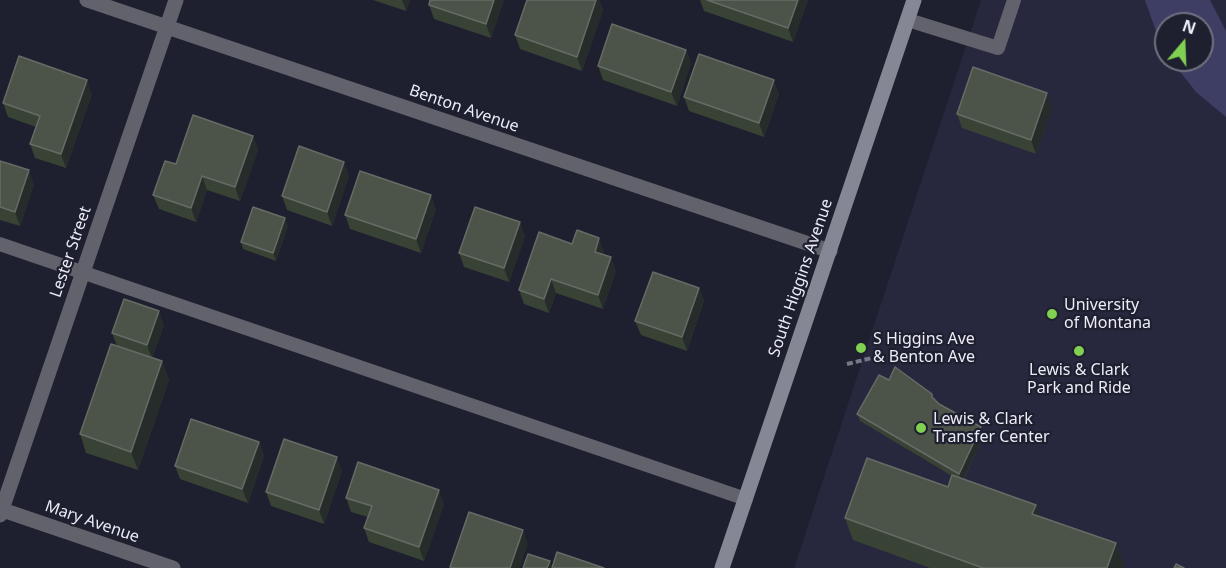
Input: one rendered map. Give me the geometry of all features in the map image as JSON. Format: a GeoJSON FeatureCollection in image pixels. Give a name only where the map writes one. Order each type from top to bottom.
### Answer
{"type":"FeatureCollection","features":[{"type":"Feature","properties":{"kind":"main road","name":"South Higgins Avenue"},"geometry":{"type":"LineString","coordinates":[[722,568],[915,0]]}},
{"type":"Feature","properties":{"kind":"street","name":"Benton Avenue"},"geometry":{"type":"LineString","coordinates":[[87,0],[830,251]]}},
{"type":"Feature","properties":{"kind":"street","name":"Lester Street"},"geometry":{"type":"LineString","coordinates":[[1,511],[176,0]]}},
{"type":"Feature","properties":{"kind":"street","name":"Mary Avenue"},"geometry":{"type":"LineString","coordinates":[[1,511],[173,568]]}},
{"type":"Feature","properties":{"kind":"lane"},"geometry":{"type":"LineString","coordinates":[[908,20],[998,48],[1014,0]]}},
{"type":"Feature","properties":{"kind":"lane"},"geometry":{"type":"LineString","coordinates":[[0,244],[746,499]]}},
{"type":"Feature","properties":{"kind":"path"},"geometry":{"type":"LineString","coordinates":[[847,364],[880,356]]}},
{"type":"Feature","properties":{"kind":"shaded area","name":"University of Montana"},"geometry":{"type":"Polygon","coordinates":[[[981,0],[1226,0],[1226,568],[794,568],[981,0]]]}},
{"type":"Feature","properties":{"kind":"shaded area"},"geometry":{"type":"Polygon","coordinates":[[[1145,0],[1210,0],[1226,31],[1226,117],[1196,92],[1180,72],[1214,72],[1214,12],[1154,12],[1154,26],[1145,0]]]}},
{"type":"Feature","properties":{"kind":"building"},"geometry":{"type":"Polygon","coordinates":[[[430,0],[494,0],[486,24],[429,5],[430,0]]]}},
{"type":"Feature","properties":{"kind":"building"},"geometry":{"type":"Polygon","coordinates":[[[527,0],[596,0],[577,57],[515,35],[527,0]]]}},
{"type":"Feature","properties":{"kind":"building"},"geometry":{"type":"Polygon","coordinates":[[[707,0],[798,0],[788,28],[707,0]]]}},
{"type":"Feature","properties":{"kind":"building"},"geometry":{"type":"Polygon","coordinates":[[[612,24],[686,50],[671,92],[598,66],[612,24]]]}},
{"type":"Feature","properties":{"kind":"building"},"geometry":{"type":"Polygon","coordinates":[[[699,54],[774,80],[759,123],[684,97],[699,54]]]}},
{"type":"Feature","properties":{"kind":"building"},"geometry":{"type":"Polygon","coordinates":[[[19,56],[87,80],[61,154],[30,144],[40,116],[3,103],[19,56]]]}},
{"type":"Feature","properties":{"kind":"building"},"geometry":{"type":"Polygon","coordinates":[[[973,67],[1047,93],[1031,140],[957,114],[973,67]]]}},
{"type":"Feature","properties":{"kind":"building"},"geometry":{"type":"Polygon","coordinates":[[[193,115],[253,136],[235,187],[202,176],[191,208],[153,195],[165,161],[176,164],[193,115]]]}},
{"type":"Feature","properties":{"kind":"building"},"geometry":{"type":"Polygon","coordinates":[[[299,146],[344,162],[327,212],[282,196],[299,146]]]}},
{"type":"Feature","properties":{"kind":"building"},"geometry":{"type":"Polygon","coordinates":[[[0,161],[29,170],[15,212],[0,207],[0,161]]]}},
{"type":"Feature","properties":{"kind":"building"},"geometry":{"type":"Polygon","coordinates":[[[360,171],[431,195],[416,239],[345,215],[360,171]]]}},
{"type":"Feature","properties":{"kind":"building"},"geometry":{"type":"Polygon","coordinates":[[[253,207],[285,218],[273,253],[241,242],[253,207]]]}},
{"type":"Feature","properties":{"kind":"building"},"geometry":{"type":"Polygon","coordinates":[[[475,207],[520,222],[504,268],[459,253],[475,207]]]}},
{"type":"Feature","properties":{"kind":"building"},"geometry":{"type":"Polygon","coordinates":[[[577,230],[599,238],[595,252],[611,257],[598,295],[551,279],[544,299],[519,290],[539,232],[572,244],[577,230]]]}},
{"type":"Feature","properties":{"kind":"building"},"geometry":{"type":"Polygon","coordinates":[[[653,272],[699,288],[682,337],[635,321],[653,272]]]}},
{"type":"Feature","properties":{"kind":"building"},"geometry":{"type":"Polygon","coordinates":[[[124,299],[159,311],[147,345],[112,333],[124,299]]]}},
{"type":"Feature","properties":{"kind":"building"},"geometry":{"type":"Polygon","coordinates":[[[111,344],[162,361],[131,452],[80,434],[111,344]]]}},
{"type":"Feature","properties":{"kind":"building","name":"Lewis & Clark Transfer Center"},"geometry":{"type":"Polygon","coordinates":[[[895,367],[932,394],[939,404],[981,427],[959,474],[857,414],[879,375],[889,380],[895,367]]]}},
{"type":"Feature","properties":{"kind":"building"},"geometry":{"type":"Polygon","coordinates":[[[191,419],[259,442],[242,489],[175,466],[191,419]]]}},
{"type":"Feature","properties":{"kind":"building"},"geometry":{"type":"Polygon","coordinates":[[[284,439],[337,457],[319,510],[266,492],[284,439]]]}},
{"type":"Feature","properties":{"kind":"building"},"geometry":{"type":"Polygon","coordinates":[[[867,458],[948,487],[952,475],[1036,505],[1032,514],[1116,543],[1107,568],[983,568],[845,518],[867,458]]]}},
{"type":"Feature","properties":{"kind":"building"},"geometry":{"type":"Polygon","coordinates":[[[358,462],[439,490],[419,547],[364,528],[372,506],[346,498],[358,462]]]}},
{"type":"Feature","properties":{"kind":"building"},"geometry":{"type":"Polygon","coordinates":[[[469,512],[523,530],[510,568],[450,567],[469,512]]]}},
{"type":"Feature","properties":{"kind":"building"},"geometry":{"type":"Polygon","coordinates":[[[557,552],[604,568],[552,568],[557,552]]]}},
{"type":"Feature","properties":{"kind":"building"},"geometry":{"type":"Polygon","coordinates":[[[528,554],[550,561],[547,568],[523,568],[528,554]]]}},
{"type":"Feature","properties":{"kind":"place","name":"University of Montana"},"geometry":{"type":"Point","coordinates":[1052,314]}},
{"type":"Feature","properties":{"kind":"place","name":"S Higgins Ave & Benton Ave"},"geometry":{"type":"Point","coordinates":[861,348]}},
{"type":"Feature","properties":{"kind":"place","name":"Lewis & Clark Park and Ride"},"geometry":{"type":"Point","coordinates":[1079,351]}},
{"type":"Feature","properties":{"kind":"place","name":"Lewis & Clark Transfer Center"},"geometry":{"type":"Point","coordinates":[921,428]}}]}
